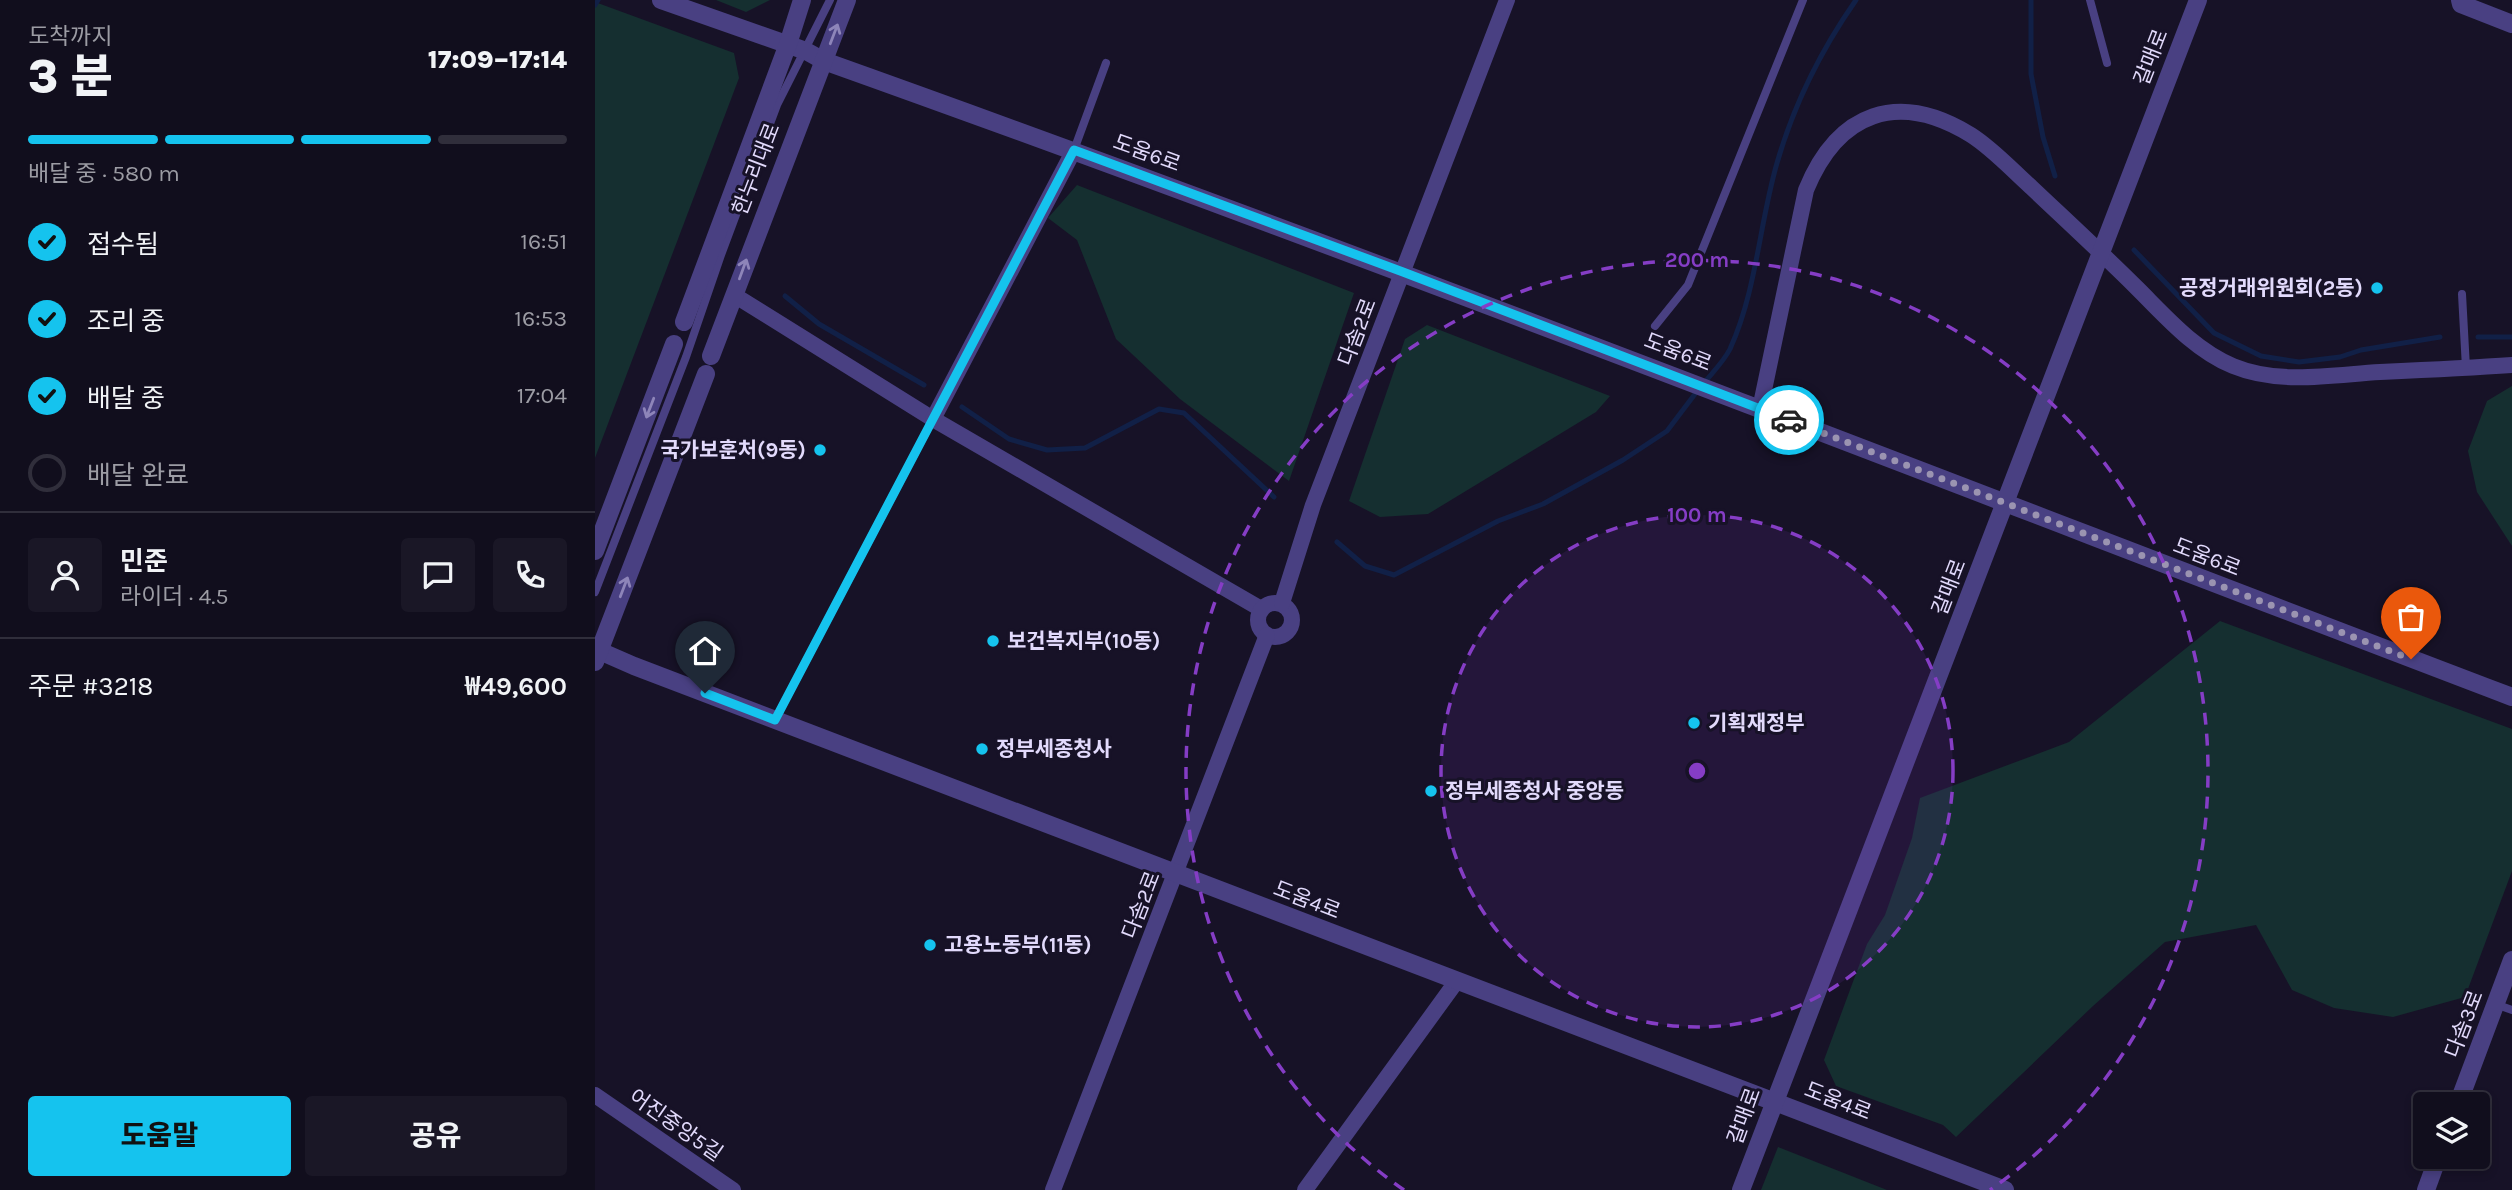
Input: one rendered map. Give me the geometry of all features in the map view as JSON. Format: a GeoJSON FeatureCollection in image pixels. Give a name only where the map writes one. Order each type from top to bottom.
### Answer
{"type":"FeatureCollection","features":[{"type":"Feature","properties":{"kind":"street","name":"도움6로"},"geometry":{"type":"LineString","coordinates":[[661,0],[788,44],[824,61],[1403,272],[2005,505],[2512,697]]}},
{"type":"Feature","properties":{"kind":"street","name":"한누리대로"},"geometry":{"type":"LineString","coordinates":[[684,322],[802,0]]}},
{"type":"Feature","properties":{"kind":"street","name":"한누리대로"},"geometry":{"type":"LineString","coordinates":[[711,356],[847,0]]}},
{"type":"Feature","properties":{"kind":"street","name":"다솜2로"},"geometry":{"type":"LineString","coordinates":[[1282,603],[1313,505],[1507,0]]}},
{"type":"Feature","properties":{"kind":"street","name":"갈매로"},"geometry":{"type":"LineString","coordinates":[[1741,1190],[2198,0]]}},
{"type":"Feature","properties":{"kind":"street"},"geometry":{"type":"LineString","coordinates":[[2460,0],[2461,4],[2512,23]]}},
{"type":"Feature","properties":{"kind":"street"},"geometry":{"type":"LineString","coordinates":[[1760,409],[1806,190],[1814,172],[1839,136],[1854,124],[1895,112],[1916,113],[1953,125],[1973,137],[1994,153],[2101,252],[2195,344],[2213,356],[2252,373],[2305,377],[2512,365]]}},
{"type":"Feature","properties":{"kind":"street"},"geometry":{"type":"LineString","coordinates":[[933,419],[1074,150]]}},
{"type":"Feature","properties":{"kind":"street"},"geometry":{"type":"LineString","coordinates":[[734,295],[933,419],[1261,609]]}},
{"type":"Feature","properties":{"kind":"street"},"geometry":{"type":"LineString","coordinates":[[595,551],[674,344]]}},
{"type":"Feature","properties":{"kind":"street"},"geometry":{"type":"LineString","coordinates":[[597,654],[706,374]]}},
{"type":"Feature","properties":{"kind":"street"},"geometry":{"type":"LineString","coordinates":[[1271,603],[1282,603],[1291,610],[1292,627],[1279,637],[1267,635],[1259,627],[1261,609],[1271,603]]}},
{"type":"Feature","properties":{"kind":"street","name":"다솜2로"},"geometry":{"type":"LineString","coordinates":[[1053,1190],[1267,635]]}},
{"type":"Feature","properties":{"kind":"street","name":"도움4로"},"geometry":{"type":"LineString","coordinates":[[597,654],[2005,1190]]}},
{"type":"Feature","properties":{"kind":"street","name":"다솜3로"},"geometry":{"type":"LineString","coordinates":[[2464,1092],[2504,1007],[2512,960]]}},
{"type":"Feature","properties":{"kind":"street"},"geometry":{"type":"LineString","coordinates":[[1305,1190],[1456,982]]}},
{"type":"Feature","properties":{"kind":"street","name":"어진중앙5길"},"geometry":{"type":"LineString","coordinates":[[595,1095],[733,1190]]}},
{"type":"Feature","properties":{"kind":"street"},"geometry":{"type":"LineString","coordinates":[[2426,1190],[2434,1169]]}},
{"type":"Feature","properties":{"kind":"lane"},"geometry":{"type":"LineString","coordinates":[[595,592],[686,357],[777,105],[829,0]]}},
{"type":"Feature","properties":{"kind":"lane"},"geometry":{"type":"LineString","coordinates":[[1655,326],[1688,285],[1803,0]]}},
{"type":"Feature","properties":{"kind":"lane"},"geometry":{"type":"LineString","coordinates":[[2090,0],[2107,63]]}},
{"type":"Feature","properties":{"kind":"lane"},"geometry":{"type":"LineString","coordinates":[[1074,150],[1106,63]]}},
{"type":"Feature","properties":{"kind":"lane"},"geometry":{"type":"LineString","coordinates":[[2462,294],[2466,368]]}},
{"type":"Feature","properties":{"kind":"lane"},"geometry":{"type":"LineString","coordinates":[[775,720],[933,419]]}},
{"type":"Feature","properties":{"kind":"green space"},"geometry":{"type":"Polygon","coordinates":[[[716,0],[770,0],[746,12],[716,0]]]}},
{"type":"Feature","properties":{"kind":"green space"},"geometry":{"type":"Polygon","coordinates":[[[595,2],[734,53],[739,78],[595,458],[595,2]]]}},
{"type":"Feature","properties":{"kind":"green space"},"geometry":{"type":"Polygon","coordinates":[[[1077,185],[1354,293],[1289,481],[1180,399],[1116,339],[1077,240],[1048,218],[1077,185]]]}},
{"type":"Feature","properties":{"kind":"green space"},"geometry":{"type":"Polygon","coordinates":[[[1427,325],[1610,396],[1596,412],[1428,514],[1380,517],[1349,501],[1405,339],[1427,325]]]}},
{"type":"Feature","properties":{"kind":"green space"},"geometry":{"type":"Polygon","coordinates":[[[2512,386],[2512,546],[2477,492],[2468,451],[2487,401],[2512,386]]]}},
{"type":"Feature","properties":{"kind":"green space"},"geometry":{"type":"Polygon","coordinates":[[[2220,621],[2512,729],[2512,871],[2465,997],[2393,1017],[2334,1008],[2292,990],[2256,925],[2165,942],[2093,1006],[1956,1137],[1943,1125],[1836,1086],[1824,1060],[1867,944],[1885,915],[1912,838],[1920,798],[2069,742],[2220,621]]]}},
{"type":"Feature","properties":{"kind":"green space"},"geometry":{"type":"Polygon","coordinates":[[[1778,1147],[1887,1190],[1761,1190],[1778,1147]]]}},
{"type":"Feature","properties":{"kind":"waterway"},"geometry":{"type":"LineString","coordinates":[[595,5],[598,0]]}},
{"type":"Feature","properties":{"kind":"waterway"},"geometry":{"type":"LineString","coordinates":[[1704,383],[1728,353],[1739,326],[1752,280],[1777,163],[1800,99],[1831,38],[1856,0]]}},
{"type":"Feature","properties":{"kind":"waterway"},"geometry":{"type":"LineString","coordinates":[[2031,0],[2031,74],[2043,137],[2055,176]]}},
{"type":"Feature","properties":{"kind":"waterway"},"geometry":{"type":"LineString","coordinates":[[2134,250],[2214,333],[2261,356],[2299,362],[2340,357],[2361,350],[2440,337]]}},
{"type":"Feature","properties":{"kind":"waterway"},"geometry":{"type":"LineString","coordinates":[[785,296],[819,324],[924,385]]}},
{"type":"Feature","properties":{"kind":"waterway"},"geometry":{"type":"LineString","coordinates":[[2478,337],[2512,337]]}},
{"type":"Feature","properties":{"kind":"waterway"},"geometry":{"type":"LineString","coordinates":[[1337,542],[1365,566],[1394,575],[1498,521],[1543,504],[1623,460],[1667,431],[1698,390]]}},
{"type":"Feature","properties":{"kind":"waterway"},"geometry":{"type":"LineString","coordinates":[[962,407],[1009,439],[1047,450],[1085,448],[1159,409],[1184,413],[1274,497]]}},
{"type":"Feature","properties":{"kind":"way so far"},"geometry":{"type":"LineString","coordinates":[[1789,420],[2411,659]]}},
{"type":"Feature","properties":{"kind":"place","name":"공정거래위원회(2동)"},"geometry":{"type":"Point","coordinates":[2377,288]}},
{"type":"Feature","properties":{"kind":"place","name":"국가보훈처(9동)"},"geometry":{"type":"Point","coordinates":[820,450]}},
{"type":"Feature","properties":{"kind":"place","name":"보건복지부(10동)"},"geometry":{"type":"Point","coordinates":[993,641]}},
{"type":"Feature","properties":{"kind":"place","name":"기획재정부"},"geometry":{"type":"Point","coordinates":[1694,723]}},
{"type":"Feature","properties":{"kind":"place","name":"정부세종청사"},"geometry":{"type":"Point","coordinates":[982,749]}},
{"type":"Feature","properties":{"kind":"place","name":"정부세종청사 중앙동"},"geometry":{"type":"Point","coordinates":[1431,791]}},
{"type":"Feature","properties":{"kind":"place","name":"고용노동부(11동)"},"geometry":{"type":"Point","coordinates":[930,945]}},
{"type":"Feature","properties":{"kind":"route"},"geometry":{"type":"LineString","coordinates":[[705,693],[775,720],[1074,150],[1789,420]]}}]}
